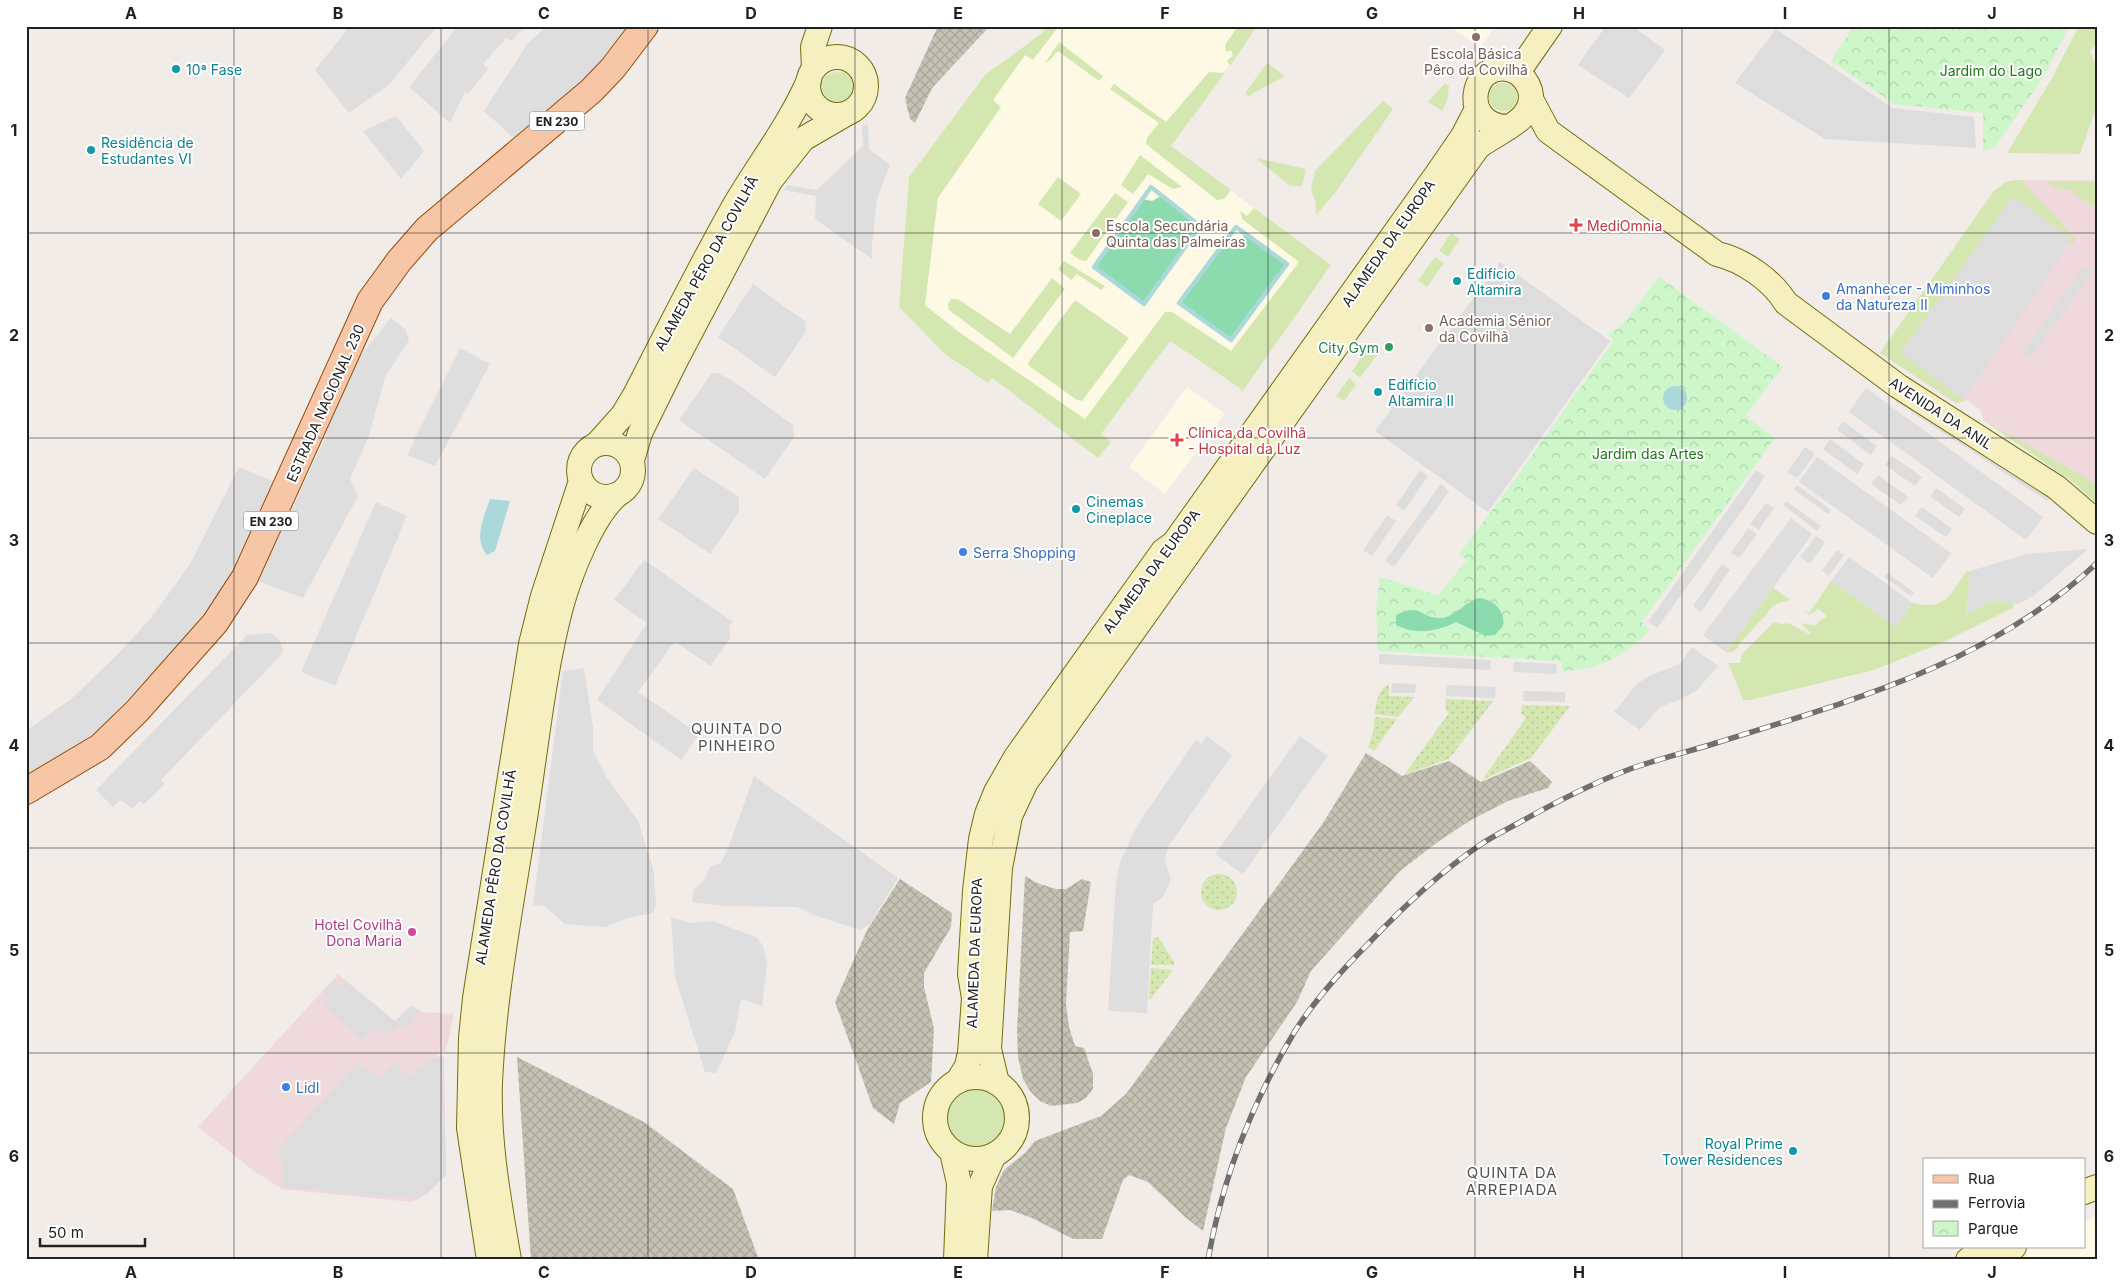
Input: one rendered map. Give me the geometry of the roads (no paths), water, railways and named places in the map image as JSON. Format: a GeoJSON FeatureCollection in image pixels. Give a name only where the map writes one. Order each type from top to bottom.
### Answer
{"type":"FeatureCollection","features":[{"type":"Feature","properties":{"kind":"main road","name":"ESTRADA NACIONAL 230"},"geometry":{"type":"LineString","coordinates":[[26,791],[100,747],[137,711],[215,623],[246,577],[370,301],[399,261],[428,229],[591,91],[613,68],[645,26]]}},
{"type":"Feature","properties":{"kind":"main road"},"geometry":{"type":"LineString","coordinates":[[821,26],[812,46],[819,68],[808,90],[818,108],[826,113],[846,114]]}},
{"type":"Feature","properties":{"kind":"main road"},"geometry":{"type":"LineString","coordinates":[[1518,72],[1550,26]]}},
{"type":"Feature","properties":{"kind":"main road","name":"ALAMEDA PÊRO DA COVILHÃ"},"geometry":{"type":"LineString","coordinates":[[489,1260],[469,1128],[471,1038],[475,998],[531,644],[543,596],[581,481],[579,466],[581,458],[585,452],[598,444],[623,415],[734,207],[774,145],[819,68],[851,60],[858,66],[866,83],[863,100],[846,114],[804,139],[770,181],[675,362],[640,434],[632,460],[634,468],[630,484],[599,515],[573,572],[561,607],[547,677],[503,966],[490,1084],[491,1138],[509,1260]]}},
{"type":"Feature","properties":{"kind":"main road"},"geometry":{"type":"LineString","coordinates":[[1496,69],[1518,72],[1530,88],[1532,102],[1525,116],[1511,125],[1486,120],[1477,109],[1474,95],[1478,85],[1489,72],[1496,69]]}},
{"type":"Feature","properties":{"kind":"main road","name":"AVENIDA DA ANIL"},"geometry":{"type":"LineString","coordinates":[[1532,102],[1548,131],[1717,254],[1733,258],[1755,273],[1778,291],[1786,303],[1898,386],[2056,487],[2097,522]]}},
{"type":"Feature","properties":{"kind":"main road","name":"ALAMEDA DA EUROPA"},"geometry":{"type":"LineString","coordinates":[[956,1260],[959,1183],[952,1152],[937,1133],[934,1120],[940,1097],[958,1081],[967,1066],[970,1053],[974,998],[970,974],[977,872],[981,839],[996,792],[1016,757],[1100,638],[1163,551],[1174,543],[1463,136],[1477,109]]}},
{"type":"Feature","properties":{"kind":"main road","name":"AVENIDA DA ANIL"},"geometry":{"type":"LineString","coordinates":[[1511,125],[1541,133],[1548,131]]}},
{"type":"Feature","properties":{"kind":"main road","name":"ALAMEDA DA EUROPA"},"geometry":{"type":"LineString","coordinates":[[975,1260],[980,1186],[994,1155],[1006,1146],[1013,1136],[1017,1117],[1012,1097],[997,1083],[992,1064],[990,1043],[1000,868],[1010,816],[1026,782],[1474,154],[1486,141],[1511,125]]}},
{"type":"Feature","properties":{"kind":"main road"},"geometry":{"type":"LineString","coordinates":[[598,444],[605,442],[618,445],[632,460]]}},
{"type":"Feature","properties":{"kind":"main road"},"geometry":{"type":"LineString","coordinates":[[581,481],[592,494],[609,497],[617,495]]}},
{"type":"Feature","properties":{"kind":"main road"},"geometry":{"type":"LineString","coordinates":[[958,1081],[978,1077],[997,1083]]}},
{"type":"Feature","properties":{"kind":"main road"},"geometry":{"type":"LineString","coordinates":[[952,1152],[974,1160],[994,1155]]}},
{"type":"Feature","properties":{"kind":"main road"},"geometry":{"type":"LineString","coordinates":[[1968,1260],[1983,1248]]}},
{"type":"Feature","properties":{"kind":"main road"},"geometry":{"type":"LineString","coordinates":[[1996,1260],[2013,1248]]}},
{"type":"Feature","properties":{"kind":"water"},"geometry":{"type":"Polygon","coordinates":[[[1675,386],[1684,389],[1687,398],[1684,407],[1675,410],[1666,407],[1663,398],[1666,389],[1675,386]]]}},
{"type":"Feature","properties":{"kind":"water"},"geometry":{"type":"Polygon","coordinates":[[[490,499],[510,501],[495,551],[487,555],[483,549],[480,535],[490,499]]]}},
{"type":"Feature","properties":{"kind":"waterway"},"geometry":{"type":"LineString","coordinates":[[1151,187],[1200,226],[1144,304],[1094,267],[1151,187]]}},
{"type":"Feature","properties":{"kind":"waterway"},"geometry":{"type":"LineString","coordinates":[[1236,227],[1287,264],[1231,340],[1179,303],[1236,227]]}},
{"type":"Feature","properties":{"kind":"railway"},"geometry":{"type":"LineString","coordinates":[[1208,1260],[1222,1200],[1241,1141],[1266,1085],[1295,1031],[1348,964],[1408,904],[1450,867],[1495,836],[1561,800],[1616,774],[1868,694],[1917,675],[1965,653],[2012,627],[2056,598],[2097,563]]}},
{"type":"Feature","properties":{"kind":"place","name":"Escola Básica Pêro da Covilhã"},"geometry":{"type":"Point","coordinates":[1476,37]}},
{"type":"Feature","properties":{"kind":"place","name":"10ª Fase"},"geometry":{"type":"Point","coordinates":[176,69]}},
{"type":"Feature","properties":{"kind":"place","name":"Residência de Estudantes VI"},"geometry":{"type":"Point","coordinates":[91,150]}},
{"type":"Feature","properties":{"kind":"place","name":"MediOmnia"},"geometry":{"type":"Point","coordinates":[1576,225]}},
{"type":"Feature","properties":{"kind":"place","name":"Escola Secundária Quinta das Palmeiras"},"geometry":{"type":"Point","coordinates":[1096,233]}},
{"type":"Feature","properties":{"kind":"place","name":"Edifício Altamira"},"geometry":{"type":"Point","coordinates":[1457,281]}},
{"type":"Feature","properties":{"kind":"place","name":"Amanhecer - Miminhos da Natureza II"},"geometry":{"type":"Point","coordinates":[1826,296]}},
{"type":"Feature","properties":{"kind":"place","name":"Academia Sénior da Covilhã"},"geometry":{"type":"Point","coordinates":[1429,328]}},
{"type":"Feature","properties":{"kind":"place","name":"City Gym"},"geometry":{"type":"Point","coordinates":[1389,347]}},
{"type":"Feature","properties":{"kind":"place","name":"Edifício Altamira II"},"geometry":{"type":"Point","coordinates":[1378,392]}},
{"type":"Feature","properties":{"kind":"place","name":"Clínica da Covilhã - Hospital da Luz"},"geometry":{"type":"Point","coordinates":[1177,440]}},
{"type":"Feature","properties":{"kind":"place","name":"Cinemas Cineplace"},"geometry":{"type":"Point","coordinates":[1076,509]}},
{"type":"Feature","properties":{"kind":"place","name":"Serra Shopping"},"geometry":{"type":"Point","coordinates":[963,552]}},
{"type":"Feature","properties":{"kind":"place","name":"Hotel Covilhã Dona Maria"},"geometry":{"type":"Point","coordinates":[412,932]}},
{"type":"Feature","properties":{"kind":"place","name":"Lidl"},"geometry":{"type":"Point","coordinates":[286,1087]}},
{"type":"Feature","properties":{"kind":"place","name":"Royal Prime Tower Residences"},"geometry":{"type":"Point","coordinates":[1793,1151]}},
{"type":"Feature","properties":{"kind":"district","name":"QUINTA DO PINHEIRO"},"geometry":{"type":"Point","coordinates":[737,736]}},
{"type":"Feature","properties":{"kind":"district","name":"QUINTA DA ARREPIADA"},"geometry":{"type":"Point","coordinates":[1512,1180]}},
{"type":"Feature","properties":{"kind":"park label","name":"Jardim do Lago"},"geometry":{"type":"Point","coordinates":[1991,70]}},
{"type":"Feature","properties":{"kind":"park label","name":"Jardim das Artes"},"geometry":{"type":"Point","coordinates":[1648,453]}}]}
